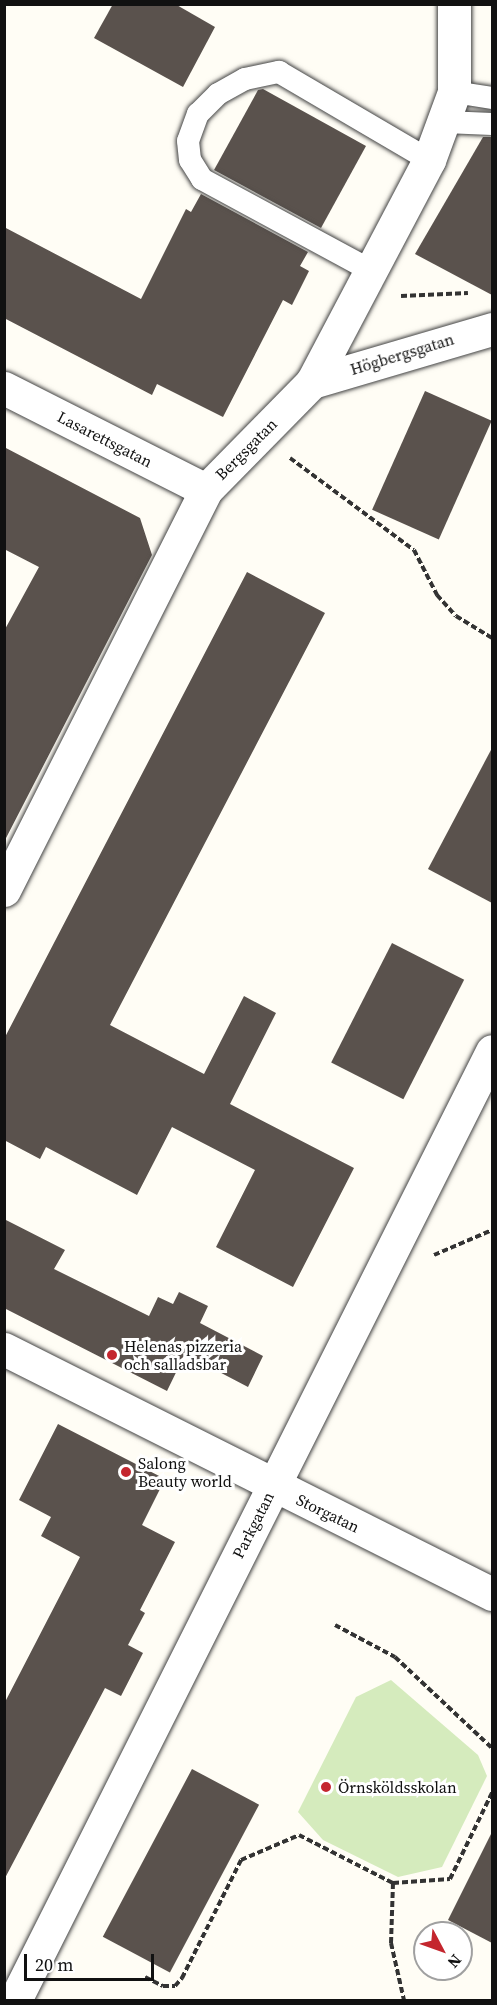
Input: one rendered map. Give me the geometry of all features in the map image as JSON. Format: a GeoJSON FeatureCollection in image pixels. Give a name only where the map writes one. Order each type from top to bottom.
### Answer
{"type":"FeatureCollection","features":[{"type":"Feature","properties":{"kind":"street","name":"Bergsgatan"},"geometry":{"type":"LineString","coordinates":[[4,890],[206,490],[312,382],[429,160],[450,107],[454,4]]}},
{"type":"Feature","properties":{"kind":"street","name":"Högbergsgatan"},"geometry":{"type":"LineString","coordinates":[[312,382],[492,329]]}},
{"type":"Feature","properties":{"kind":"street","name":"Lasarettsgatan"},"geometry":{"type":"LineString","coordinates":[[4,388],[206,490]]}},
{"type":"Feature","properties":{"kind":"street","name":"Parkgatan"},"geometry":{"type":"LineString","coordinates":[[15,2001],[492,1051]]}},
{"type":"Feature","properties":{"kind":"street","name":"Storgatan"},"geometry":{"type":"LineString","coordinates":[[4,1349],[492,1594]]}},
{"type":"Feature","properties":{"kind":"lane"},"geometry":{"type":"LineString","coordinates":[[370,270],[202,179],[190,160],[189,141],[198,114],[218,94],[245,79],[279,72],[429,160]]}},
{"type":"Feature","properties":{"kind":"lane"},"geometry":{"type":"LineString","coordinates":[[450,107],[492,98]]}},
{"type":"Feature","properties":{"kind":"lane"},"geometry":{"type":"LineString","coordinates":[[450,107],[492,124]]}},
{"type":"Feature","properties":{"kind":"path"},"geometry":{"type":"LineString","coordinates":[[355,300],[478,293]]}},
{"type":"Feature","properties":{"kind":"path"},"geometry":{"type":"LineString","coordinates":[[260,436],[414,550],[437,595],[456,616],[492,638]]}},
{"type":"Feature","properties":{"kind":"path"},"geometry":{"type":"LineString","coordinates":[[335,1625],[395,1657],[492,1748]]}},
{"type":"Feature","properties":{"kind":"path"},"geometry":{"type":"LineString","coordinates":[[145,1977],[163,1986],[175,1986],[241,1860],[299,1835],[393,1883],[450,1879],[492,1793]]}},
{"type":"Feature","properties":{"kind":"path"},"geometry":{"type":"LineString","coordinates":[[393,1883],[391,1943],[404,2001]]}},
{"type":"Feature","properties":{"kind":"green space"},"geometry":{"type":"Polygon","coordinates":[[[391,1680],[478,1755],[487,1776],[442,1867],[398,1877],[323,1840],[298,1812],[356,1697],[391,1680]]]}},
{"type":"Feature","properties":{"kind":"building"},"geometry":{"type":"Polygon","coordinates":[[[113,4],[175,4],[215,27],[183,87],[94,38],[113,4]]]}},
{"type":"Feature","properties":{"kind":"building"},"geometry":{"type":"Polygon","coordinates":[[[263,89],[366,146],[321,228],[214,170],[258,90],[263,89]]]}},
{"type":"Feature","properties":{"kind":"building"},"geometry":{"type":"Polygon","coordinates":[[[483,137],[492,137],[492,295],[415,254],[483,137]]]}},
{"type":"Feature","properties":{"kind":"building"},"geometry":{"type":"Polygon","coordinates":[[[201,194],[308,252],[300,266],[309,271],[292,305],[283,300],[223,417],[157,384],[152,395],[4,318],[4,227],[141,299],[186,209],[191,212],[201,194]]]}},
{"type":"Feature","properties":{"kind":"building"},"geometry":{"type":"Polygon","coordinates":[[[425,391],[492,421],[439,539],[372,510],[425,391]]]}},
{"type":"Feature","properties":{"kind":"building"},"geometry":{"type":"Polygon","coordinates":[[[4,447],[140,518],[152,555],[4,842],[4,631],[39,567],[4,549],[4,447]]]}},
{"type":"Feature","properties":{"kind":"building"},"geometry":{"type":"Polygon","coordinates":[[[247,572],[325,613],[110,1025],[204,1074],[244,996],[276,1013],[230,1104],[354,1168],[293,1287],[216,1247],[255,1170],[172,1127],[137,1195],[46,1147],[40,1159],[4,1140],[4,1039],[247,572]]]}},
{"type":"Feature","properties":{"kind":"building"},"geometry":{"type":"Polygon","coordinates":[[[492,748],[492,903],[428,869],[492,748]]]}},
{"type":"Feature","properties":{"kind":"building"},"geometry":{"type":"Polygon","coordinates":[[[392,943],[464,980],[403,1099],[331,1062],[392,943]]]}},
{"type":"Feature","properties":{"kind":"building"},"geometry":{"type":"Polygon","coordinates":[[[4,1219],[65,1250],[54,1269],[149,1316],[158,1297],[173,1304],[179,1292],[208,1306],[200,1323],[263,1356],[248,1387],[185,1354],[167,1391],[4,1308],[4,1219]]]}},
{"type":"Feature","properties":{"kind":"building"},"geometry":{"type":"Polygon","coordinates":[[[58,1424],[165,1479],[142,1525],[175,1542],[140,1610],[145,1613],[128,1645],[143,1653],[121,1696],[105,1688],[4,1880],[4,1704],[80,1557],[41,1536],[51,1517],[19,1500],[58,1424]]]}},
{"type":"Feature","properties":{"kind":"building"},"geometry":{"type":"Polygon","coordinates":[[[192,1769],[259,1805],[170,1972],[103,1937],[192,1769]]]}},
{"type":"Feature","properties":{"kind":"building"},"geometry":{"type":"Polygon","coordinates":[[[492,1832],[492,1943],[473,1933],[473,1921],[448,1920],[492,1832]]]}},
{"type":"Feature","properties":{"kind":"place","name":"Helenas pizzeria och salladsbar"},"geometry":{"type":"Point","coordinates":[112,1355]}},
{"type":"Feature","properties":{"kind":"place","name":"Salong Beauty world"},"geometry":{"type":"Point","coordinates":[126,1472]}},
{"type":"Feature","properties":{"kind":"place","name":"Örnsköldsskolan"},"geometry":{"type":"Point","coordinates":[326,1787]}}]}
